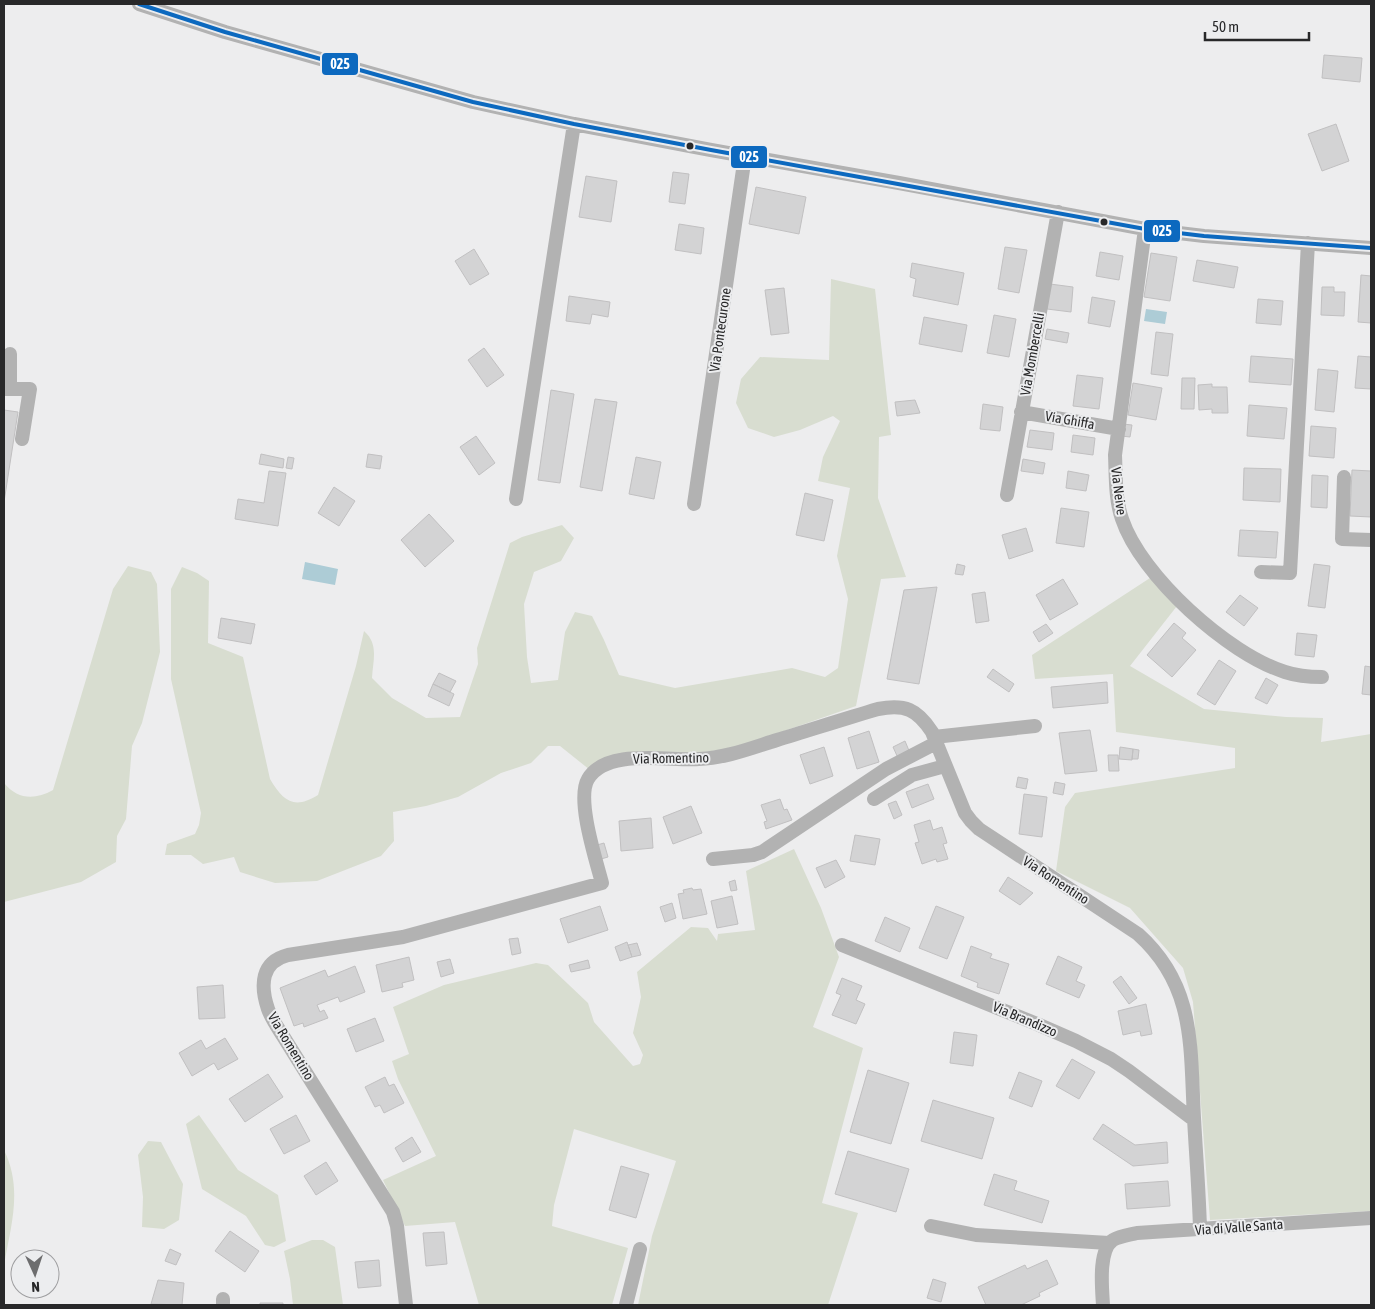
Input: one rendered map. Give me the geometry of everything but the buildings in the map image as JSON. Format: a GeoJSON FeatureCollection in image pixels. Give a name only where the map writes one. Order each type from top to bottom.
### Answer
{"type":"FeatureCollection","features":[{"type":"Feature","properties":{"kind":"street"},"geometry":{"type":"LineString","coordinates":[[138,4],[225,32],[473,102],[574,124],[899,182],[1145,229],[1198,235],[1371,248]]}},
{"type":"Feature","properties":{"kind":"street"},"geometry":{"type":"LineString","coordinates":[[516,499],[574,124]]}},
{"type":"Feature","properties":{"kind":"street","name":"Via Pontecurone"},"geometry":{"type":"LineString","coordinates":[[694,504],[746,156]]}},
{"type":"Feature","properties":{"kind":"street","name":"Via Mombercelli"},"geometry":{"type":"LineString","coordinates":[[1007,495],[1058,212]]}},
{"type":"Feature","properties":{"kind":"street","name":"Via Neive"},"geometry":{"type":"LineString","coordinates":[[1145,229],[1115,455],[1116,487],[1122,520],[1139,553],[1156,576],[1200,619],[1239,648],[1262,662],[1284,672],[1322,677]]}},
{"type":"Feature","properties":{"kind":"street"},"geometry":{"type":"LineString","coordinates":[[1261,572],[1290,573],[1308,244]]}},
{"type":"Feature","properties":{"kind":"street"},"geometry":{"type":"LineString","coordinates":[[10,354],[7,389],[30,389],[22,439]]}},
{"type":"Feature","properties":{"kind":"street","name":"Via Ghiffa"},"geometry":{"type":"LineString","coordinates":[[1022,412],[1118,429]]}},
{"type":"Feature","properties":{"kind":"street"},"geometry":{"type":"LineString","coordinates":[[1344,478],[1342,539],[1371,540]]}},
{"type":"Feature","properties":{"kind":"street","name":"Via Romentino"},"geometry":{"type":"LineString","coordinates":[[406,1305],[397,1226],[393,1212],[268,1009],[264,979],[270,964],[288,955],[422,932],[602,883],[586,820],[584,787],[591,774],[602,766],[634,758],[681,760],[719,757],[878,708],[900,707],[918,714],[925,722],[935,740],[965,813],[979,829],[1138,934],[1169,970],[1187,1016],[1200,1229]]}},
{"type":"Feature","properties":{"kind":"street"},"geometry":{"type":"LineString","coordinates":[[713,859],[753,855],[762,852],[886,769],[935,740],[1035,726]]}},
{"type":"Feature","properties":{"kind":"street"},"geometry":{"type":"LineString","coordinates":[[874,799],[912,774],[945,766]]}},
{"type":"Feature","properties":{"kind":"street","name":"Via Brandizzo"},"geometry":{"type":"LineString","coordinates":[[842,945],[1076,1041],[1110,1059],[1194,1120]]}},
{"type":"Feature","properties":{"kind":"street","name":"Via di Valle Santa"},"geometry":{"type":"LineString","coordinates":[[1109,1243],[1120,1237],[1137,1233],[1371,1218]]}},
{"type":"Feature","properties":{"kind":"street"},"geometry":{"type":"LineString","coordinates":[[931,1226],[976,1235],[1109,1243],[1103,1255],[1103,1305]]}},
{"type":"Feature","properties":{"kind":"street"},"geometry":{"type":"LineString","coordinates":[[626,1305],[640,1249]]}},
{"type":"Feature","properties":{"kind":"shaded area"},"geometry":{"type":"Polygon","coordinates":[[[831,279],[875,289],[891,435],[879,437],[878,498],[906,577],[881,579],[856,706],[738,747],[590,770],[560,746],[548,746],[531,763],[501,773],[458,797],[426,806],[393,812],[394,841],[381,856],[317,881],[275,883],[240,872],[234,857],[203,864],[191,855],[165,855],[167,844],[195,834],[201,813],[171,679],[171,589],[182,567],[197,573],[209,581],[208,643],[243,657],[270,779],[285,798],[296,802],[310,800],[318,795],[356,666],[364,631],[372,641],[374,659],[372,678],[392,698],[426,718],[460,717],[478,664],[477,648],[510,543],[522,537],[562,525],[574,538],[561,561],[534,572],[524,604],[527,657],[531,683],[558,680],[565,632],[575,612],[592,616],[619,675],[675,688],[792,668],[825,677],[838,668],[848,599],[837,556],[850,488],[818,481],[823,457],[840,421],[833,416],[800,430],[774,437],[748,428],[736,403],[741,379],[760,357],[829,360],[831,279]]]}},
{"type":"Feature","properties":{"kind":"shaded area"},"geometry":{"type":"Polygon","coordinates":[[[128,566],[151,572],[157,584],[160,652],[142,723],[132,746],[126,819],[117,836],[116,862],[81,882],[4,902],[4,783],[15,793],[27,797],[40,796],[53,790],[113,589],[128,566]]]}},
{"type":"Feature","properties":{"kind":"shaded area"},"geometry":{"type":"Polygon","coordinates":[[[1150,578],[1177,606],[1130,666],[1204,709],[1286,717],[1323,718],[1321,742],[1371,734],[1371,1211],[1210,1220],[1193,1002],[1183,968],[1130,908],[1056,871],[1065,807],[1075,793],[1235,768],[1235,748],[1116,732],[1113,674],[1035,679],[1032,655],[1150,578]]]}},
{"type":"Feature","properties":{"kind":"shaded area"},"geometry":{"type":"Polygon","coordinates":[[[794,849],[821,908],[839,957],[813,1027],[863,1048],[822,1203],[858,1213],[828,1305],[638,1305],[652,1236],[676,1161],[574,1129],[554,1205],[552,1226],[628,1248],[612,1305],[479,1305],[455,1222],[405,1226],[383,1180],[436,1156],[398,1079],[392,1061],[409,1054],[393,1007],[444,985],[536,963],[548,965],[588,1003],[594,1022],[633,1066],[640,1064],[643,1055],[633,1033],[641,997],[637,972],[691,927],[708,928],[717,941],[718,934],[755,930],[746,871],[794,849]]]}},
{"type":"Feature","properties":{"kind":"shaded area"},"geometry":{"type":"Polygon","coordinates":[[[199,1115],[238,1170],[278,1195],[286,1241],[274,1247],[265,1245],[246,1216],[202,1189],[186,1124],[199,1115]]]}},
{"type":"Feature","properties":{"kind":"shaded area"},"geometry":{"type":"Polygon","coordinates":[[[148,1141],[161,1142],[183,1184],[179,1220],[164,1229],[142,1227],[143,1197],[138,1155],[148,1141]]]}},
{"type":"Feature","properties":{"kind":"shaded area"},"geometry":{"type":"Polygon","coordinates":[[[4,1150],[10,1164],[13,1179],[14,1207],[4,1265],[4,1150]]]}},
{"type":"Feature","properties":{"kind":"shaded area"},"geometry":{"type":"Polygon","coordinates":[[[312,1240],[323,1240],[335,1247],[343,1305],[293,1305],[284,1251],[312,1240]]]}},
{"type":"Feature","properties":{"kind":"water"},"geometry":{"type":"Polygon","coordinates":[[[1146,309],[1167,312],[1165,324],[1144,321],[1146,309]]]}},
{"type":"Feature","properties":{"kind":"water"},"geometry":{"type":"Polygon","coordinates":[[[305,562],[338,569],[335,585],[302,579],[305,562]]]}},
{"type":"Feature","properties":{"kind":"transit line","name":"025"},"geometry":{"type":"LineString","coordinates":[[139,4],[225,32],[473,102],[574,124],[1145,229],[1204,236],[1371,248]]}}]}
